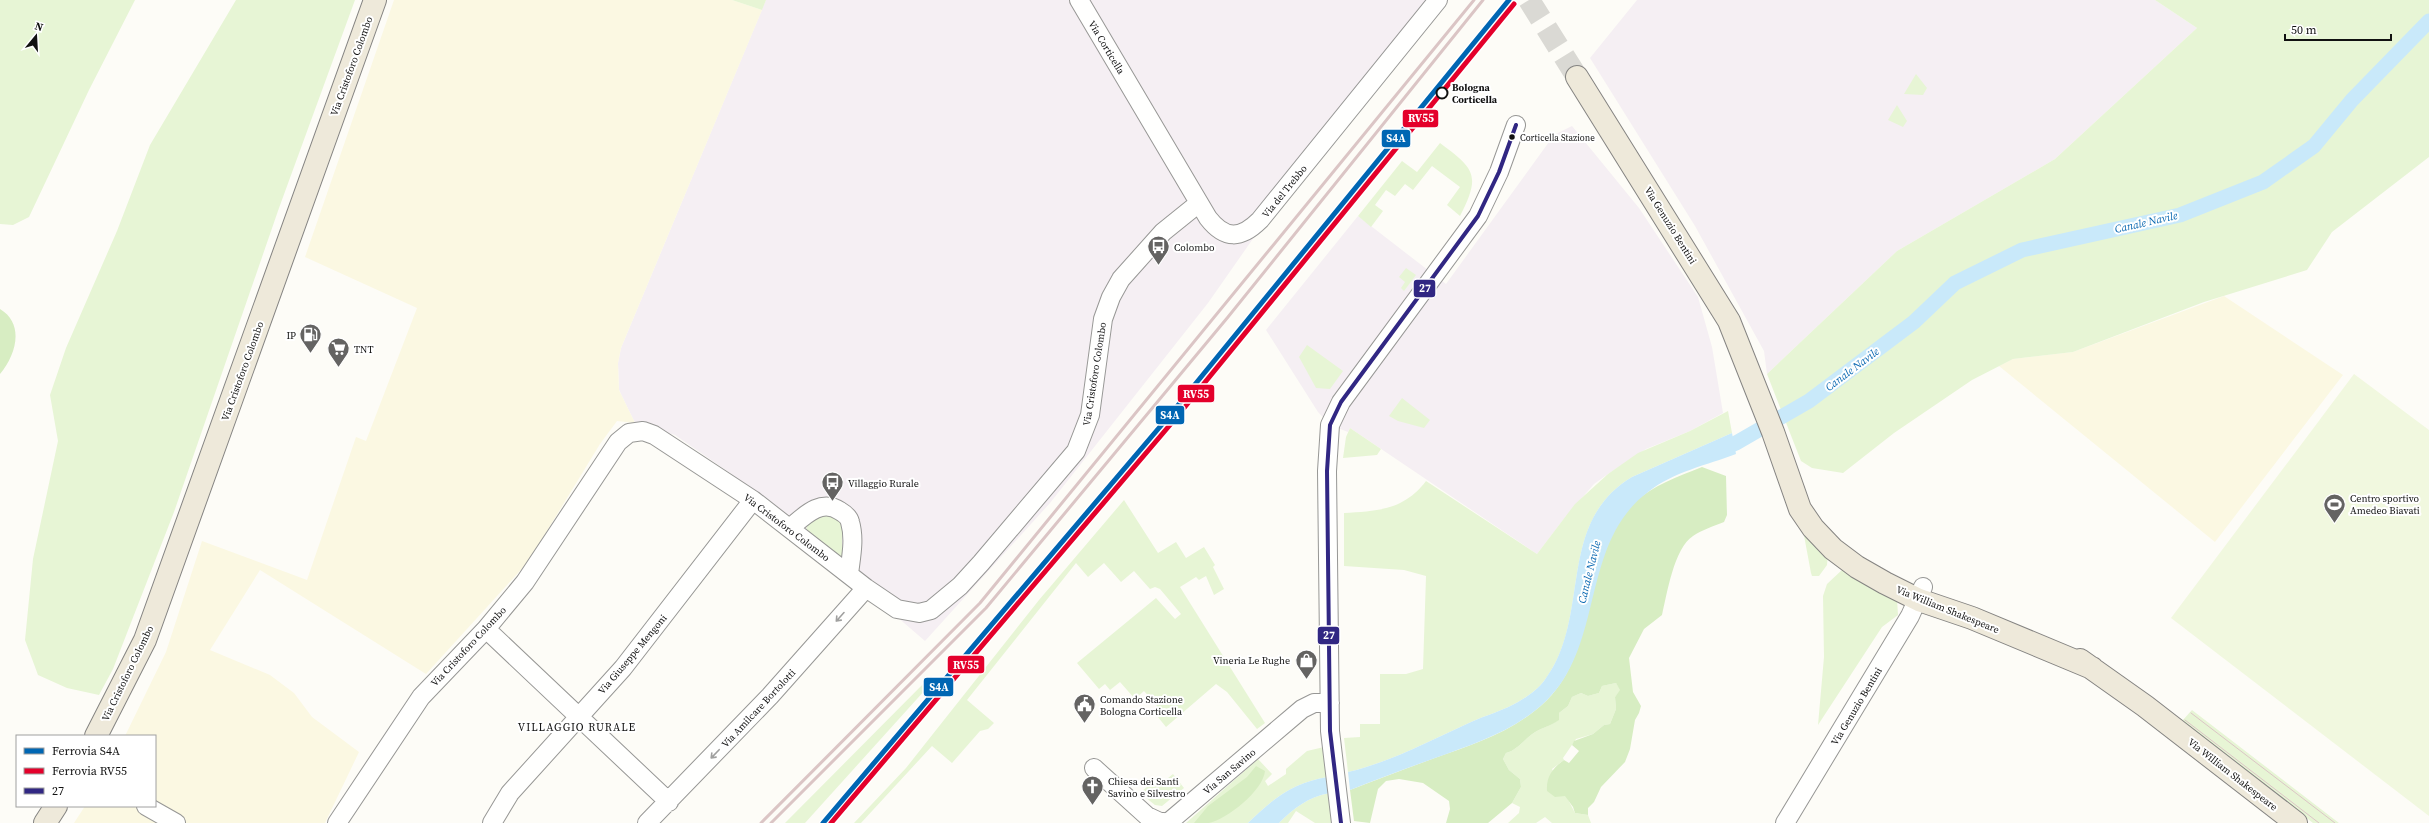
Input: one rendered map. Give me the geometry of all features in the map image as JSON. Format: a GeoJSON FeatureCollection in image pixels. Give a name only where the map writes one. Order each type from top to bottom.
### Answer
{"type":"FeatureCollection","features":[{"type":"Feature","properties":{"kind":"main road","name":"Via Cristoforo Colombo"},"geometry":{"type":"LineString","coordinates":[[97,735],[145,640],[375,0]]}},
{"type":"Feature","properties":{"kind":"main road","name":"Via Genuzio Bentini"},"geometry":{"type":"LineString","coordinates":[[1578,77],[1729,321],[1753,380]]}},
{"type":"Feature","properties":{"kind":"main road","name":"Via William Shakespeare"},"geometry":{"type":"LineString","coordinates":[[1753,380],[1786,467],[1800,509],[1812,528],[1833,549],[1857,567],[1921,594],[2018,624],[2056,644],[2145,706],[2296,823]]}},
{"type":"Feature","properties":{"kind":"main road"},"geometry":{"type":"LineString","coordinates":[[45,823],[55,807]]}},
{"type":"Feature","properties":{"kind":"street","name":"Via Corticella"},"geometry":{"type":"LineString","coordinates":[[1079,0],[1135,94]]}},
{"type":"Feature","properties":{"kind":"street","name":"Via del Trebbo"},"geometry":{"type":"LineString","coordinates":[[1135,94],[1208,218],[1220,232],[1233,235],[1240,234],[1254,226],[1438,0]]}},
{"type":"Feature","properties":{"kind":"street"},"geometry":{"type":"LineString","coordinates":[[1341,823],[1330,740],[1327,471],[1330,425],[1341,402],[1478,216],[1499,172],[1516,125]]}},
{"type":"Feature","properties":{"kind":"street","name":"Via Cristoforo Colombo"},"geometry":{"type":"LineString","coordinates":[[337,823],[422,697],[486,628],[525,582],[618,442],[629,433],[643,431],[654,435],[753,500],[866,588],[897,609],[919,613],[931,610],[960,586],[1050,484],[1076,451],[1084,435],[1090,415],[1103,319],[1111,297],[1121,280],[1163,232],[1199,203]]}},
{"type":"Feature","properties":{"kind":"street","name":"Via Giuseppe Mengoni"},"geometry":{"type":"LineString","coordinates":[[492,823],[510,793],[623,668],[753,500]]}},
{"type":"Feature","properties":{"kind":"street"},"geometry":{"type":"LineString","coordinates":[[790,528],[816,508],[827,506],[837,508],[845,514],[850,520],[852,531],[849,574]]}},
{"type":"Feature","properties":{"kind":"street","name":"Via Amilcare Bortolotti"},"geometry":{"type":"LineString","coordinates":[[647,823],[770,696],[866,588]]}},
{"type":"Feature","properties":{"kind":"street","name":"Via Genuzio Bentini"},"geometry":{"type":"LineString","coordinates":[[1785,823],[1921,594]]}},
{"type":"Feature","properties":{"kind":"street"},"geometry":{"type":"LineString","coordinates":[[486,628],[669,802]]}},
{"type":"Feature","properties":{"kind":"street","name":"Via San Savino"},"geometry":{"type":"LineString","coordinates":[[1094,768],[1147,816],[1162,823],[1170,820],[1302,709],[1314,703],[1330,703]]}},
{"type":"Feature","properties":{"kind":"street"},"geometry":{"type":"LineString","coordinates":[[148,807],[176,823]]}},
{"type":"Feature","properties":{"kind":"shaded area"},"geometry":{"type":"Polygon","coordinates":[[[394,0],[732,0],[762,10],[621,348],[618,363],[619,390],[635,423],[617,421],[600,444],[528,562],[426,674],[260,570],[210,650],[270,675],[294,693],[312,717],[359,752],[325,823],[74,823],[84,807],[156,807],[156,735],[125,735],[166,652],[202,541],[307,580],[356,437],[366,441],[417,308],[305,257],[394,0]]]}},
{"type":"Feature","properties":{"kind":"shaded area"},"geometry":{"type":"Polygon","coordinates":[[[766,0],[1427,0],[1378,60],[1208,303],[1050,503],[925,641],[730,473],[675,435],[635,423],[619,390],[618,363],[621,348],[766,0]]]}},
{"type":"Feature","properties":{"kind":"shaded area"},"geometry":{"type":"Polygon","coordinates":[[[1637,0],[2155,0],[2197,28],[2055,159],[1897,251],[1767,374],[1764,351],[1695,226],[1590,58],[1637,0]]]}},
{"type":"Feature","properties":{"kind":"shaded area"},"geometry":{"type":"Polygon","coordinates":[[[1572,126],[1639,208],[1698,297],[1712,347],[1723,413],[1690,431],[1646,449],[1594,484],[1563,520],[1537,554],[1350,428],[1348,432],[1330,425],[1318,412],[1266,330],[1358,216],[1446,284],[1554,135],[1572,126]]]}},
{"type":"Feature","properties":{"kind":"shaded area"},"geometry":{"type":"Polygon","coordinates":[[[2224,296],[2343,375],[2215,542],[1999,366],[2013,359],[2073,352],[2224,296]]]}},
{"type":"Feature","properties":{"kind":"green space"},"geometry":{"type":"Polygon","coordinates":[[[0,0],[135,0],[89,90],[29,217],[13,225],[0,224],[0,0]]]}},
{"type":"Feature","properties":{"kind":"green space"},"geometry":{"type":"Polygon","coordinates":[[[236,0],[355,0],[279,208],[174,512],[113,669],[99,695],[67,688],[38,675],[25,640],[33,559],[58,441],[50,395],[66,348],[117,231],[150,145],[236,0]]]}},
{"type":"Feature","properties":{"kind":"green space"},"geometry":{"type":"Polygon","coordinates":[[[732,0],[766,0],[762,10],[732,0]]]}},
{"type":"Feature","properties":{"kind":"green space"},"geometry":{"type":"Polygon","coordinates":[[[2155,0],[2429,0],[2429,157],[2332,232],[2307,270],[2204,302],[2073,352],[2013,359],[1972,380],[1894,433],[1843,473],[1812,468],[1801,461],[1767,374],[1897,251],[2055,159],[2197,28],[2155,0]]]}},
{"type":"Feature","properties":{"kind":"green space"},"geometry":{"type":"Polygon","coordinates":[[[1916,74],[1927,88],[1923,95],[1904,94],[1916,74]]]}},
{"type":"Feature","properties":{"kind":"green space"},"geometry":{"type":"Polygon","coordinates":[[[1897,105],[1907,121],[1903,127],[1888,120],[1897,105]]]}},
{"type":"Feature","properties":{"kind":"green space"},"geometry":{"type":"Polygon","coordinates":[[[1440,143],[1461,160],[1471,174],[1471,191],[1460,216],[1447,205],[1460,187],[1432,166],[1413,190],[1405,184],[1395,196],[1386,190],[1375,205],[1383,211],[1371,227],[1358,216],[1402,161],[1417,172],[1440,143]]]}},
{"type":"Feature","properties":{"kind":"green space"},"geometry":{"type":"Polygon","coordinates":[[[1406,268],[1416,275],[1404,291],[1401,288],[1405,282],[1399,277],[1406,268]]]}},
{"type":"Feature","properties":{"kind":"green space"},"geometry":{"type":"Polygon","coordinates":[[[0,309],[8,315],[13,323],[15,340],[14,349],[6,366],[0,374],[0,309]]]}},
{"type":"Feature","properties":{"kind":"green space"},"geometry":{"type":"Polygon","coordinates":[[[1307,345],[1343,371],[1330,389],[1316,388],[1299,357],[1307,345]]]}},
{"type":"Feature","properties":{"kind":"green space","name":"Centro sportivo Amedeo Biavati"},"geometry":{"type":"Polygon","coordinates":[[[2354,374],[2429,430],[2429,816],[2171,618],[2354,374]]]}},
{"type":"Feature","properties":{"kind":"green space"},"geometry":{"type":"Polygon","coordinates":[[[1402,398],[1430,420],[1424,428],[1398,421],[1389,416],[1402,398]]]}},
{"type":"Feature","properties":{"kind":"green space"},"geometry":{"type":"Polygon","coordinates":[[[1728,411],[1732,433],[1632,477],[1608,497],[1592,520],[1583,546],[1567,629],[1559,656],[1539,687],[1513,705],[1471,722],[1395,757],[1348,772],[1344,738],[1360,737],[1360,724],[1380,724],[1380,674],[1406,674],[1423,669],[1426,576],[1404,570],[1344,566],[1344,513],[1379,510],[1390,507],[1409,498],[1418,491],[1426,481],[1537,554],[1575,504],[1608,474],[1638,453],[1690,431],[1728,411]]]}},
{"type":"Feature","properties":{"kind":"green space"},"geometry":{"type":"Polygon","coordinates":[[[1350,428],[1381,449],[1377,455],[1343,458],[1346,437],[1350,428]]]}},
{"type":"Feature","properties":{"kind":"green space"},"geometry":{"type":"Polygon","coordinates":[[[1702,467],[1726,476],[1727,515],[1724,522],[1700,532],[1686,542],[1672,572],[1662,615],[1644,629],[1629,658],[1633,692],[1641,706],[1635,720],[1630,749],[1625,762],[1601,787],[1594,802],[1588,808],[1588,815],[1575,813],[1573,807],[1565,796],[1555,797],[1547,791],[1548,781],[1551,773],[1557,766],[1564,760],[1569,763],[1579,751],[1572,745],[1574,741],[1593,734],[1604,725],[1610,724],[1616,709],[1615,697],[1620,690],[1616,683],[1602,686],[1599,693],[1588,696],[1581,693],[1572,697],[1568,706],[1559,713],[1559,720],[1534,733],[1516,748],[1506,753],[1503,759],[1509,770],[1520,779],[1521,787],[1512,803],[1488,823],[1446,823],[1450,809],[1449,801],[1423,783],[1399,779],[1386,781],[1378,789],[1370,823],[1354,821],[1350,790],[1493,736],[1521,721],[1547,700],[1564,679],[1576,654],[1597,573],[1606,547],[1617,523],[1633,503],[1649,491],[1702,467]]]}},
{"type":"Feature","properties":{"kind":"green space"},"geometry":{"type":"Polygon","coordinates":[[[1124,500],[1158,553],[1176,542],[1186,558],[1204,547],[1215,565],[1213,567],[1224,589],[1214,595],[1206,576],[1199,580],[1196,577],[1180,587],[1265,723],[1257,729],[1227,692],[1216,684],[1166,727],[1153,711],[1158,707],[1144,691],[1135,699],[1120,682],[1110,690],[1105,684],[1099,689],[1077,663],[1156,598],[1175,619],[1181,614],[1160,589],[1155,587],[1150,589],[1134,571],[1121,582],[1104,563],[1088,577],[1076,563],[967,700],[994,723],[988,729],[980,731],[952,763],[932,746],[861,823],[854,823],[906,768],[1039,600],[1124,500]]]}},
{"type":"Feature","properties":{"kind":"green space"},"geometry":{"type":"Polygon","coordinates":[[[831,514],[842,521],[842,551],[844,554],[840,558],[806,530],[809,518],[831,514]]]}},
{"type":"Feature","properties":{"kind":"green space"},"geometry":{"type":"Polygon","coordinates":[[[1803,530],[1828,555],[1827,565],[1819,576],[1812,576],[1803,530]]]}},
{"type":"Feature","properties":{"kind":"green space"},"geometry":{"type":"Polygon","coordinates":[[[1843,569],[1897,599],[1898,615],[1882,627],[1818,725],[1824,657],[1823,596],[1827,584],[1843,569]]]}},
{"type":"Feature","properties":{"kind":"green space"},"geometry":{"type":"Polygon","coordinates":[[[931,676],[935,679],[805,823],[785,823],[931,676]]]}},
{"type":"Feature","properties":{"kind":"green space"},"geometry":{"type":"Polygon","coordinates":[[[1616,683],[1621,690],[1615,697],[1616,709],[1610,724],[1604,725],[1593,734],[1576,739],[1563,758],[1564,760],[1552,769],[1575,813],[1588,815],[1591,823],[1552,823],[1545,817],[1536,823],[1508,823],[1519,813],[1520,807],[1512,803],[1521,787],[1520,779],[1509,770],[1503,759],[1506,753],[1516,748],[1534,733],[1558,720],[1559,713],[1568,706],[1572,697],[1581,693],[1588,696],[1599,693],[1602,686],[1616,683]]]}},
{"type":"Feature","properties":{"kind":"green space"},"geometry":{"type":"Polygon","coordinates":[[[2192,710],[2339,823],[2313,823],[2182,721],[2192,710]]]}},
{"type":"Feature","properties":{"kind":"green space"},"geometry":{"type":"Polygon","coordinates":[[[1324,747],[1328,777],[1316,779],[1294,787],[1266,806],[1248,823],[1186,823],[1258,759],[1272,774],[1265,781],[1268,786],[1286,774],[1286,769],[1307,751],[1324,747]]]}},
{"type":"Feature","properties":{"kind":"green space"},"geometry":{"type":"Polygon","coordinates":[[[1256,766],[1265,771],[1263,779],[1258,787],[1243,803],[1225,816],[1209,823],[1194,823],[1208,806],[1247,777],[1256,766]]]}},
{"type":"Feature","properties":{"kind":"green space"},"geometry":{"type":"Polygon","coordinates":[[[1173,774],[1184,788],[1162,806],[1155,805],[1140,793],[1157,778],[1162,783],[1173,774]]]}},
{"type":"Feature","properties":{"kind":"green space"},"geometry":{"type":"Polygon","coordinates":[[[1330,793],[1334,823],[1315,823],[1296,811],[1288,823],[1279,823],[1308,800],[1330,793]]]}},
{"type":"Feature","properties":{"kind":"water"},"geometry":{"type":"Polygon","coordinates":[[[1732,433],[1736,454],[1668,479],[1648,492],[1627,513],[1612,538],[1601,565],[1587,623],[1578,651],[1565,677],[1547,700],[1522,720],[1494,735],[1350,790],[1348,772],[1395,757],[1471,722],[1513,705],[1539,687],[1559,656],[1567,629],[1583,545],[1592,520],[1608,497],[1632,477],[1732,433]]]}},
{"type":"Feature","properties":{"kind":"water"},"geometry":{"type":"Polygon","coordinates":[[[1328,777],[1330,793],[1308,800],[1279,823],[1248,823],[1266,806],[1294,787],[1316,779],[1328,777]]]}},
{"type":"Feature","properties":{"kind":"waterway","name":"Canale Navile"},"geometry":{"type":"LineString","coordinates":[[1716,451],[1736,443],[1809,401],[1914,322],[1955,283],[2022,250],[2180,215],[2263,182],[2314,146],[2352,100],[2429,21]]}},
{"type":"Feature","properties":{"kind":"tunnel"},"geometry":{"type":"LineString","coordinates":[[1529,0],[1577,77]]}},
{"type":"Feature","properties":{"kind":"tram line"},"geometry":{"type":"LineString","coordinates":[[2191,713],[2335,823]]}},
{"type":"Feature","properties":{"kind":"tram line"},"geometry":{"type":"LineString","coordinates":[[2185,720],[2319,823]]}},
{"type":"Feature","properties":{"kind":"railway"},"geometry":{"type":"LineString","coordinates":[[761,823],[980,603],[1474,0]]}},
{"type":"Feature","properties":{"kind":"railway"},"geometry":{"type":"LineString","coordinates":[[771,823],[986,608],[1228,317],[1483,0]]}},
{"type":"Feature","properties":{"kind":"rail line","name":"S4A"},"geometry":{"type":"LineString","coordinates":[[823,823],[1170,415],[1509,0]]}},
{"type":"Feature","properties":{"kind":"rail line","name":"RV55"},"geometry":{"type":"LineString","coordinates":[[831,823],[1175,419],[1514,4]]}},
{"type":"Feature","properties":{"kind":"transit line","name":"27"},"geometry":{"type":"LineString","coordinates":[[1341,823],[1330,731],[1327,471],[1330,425],[1341,402],[1478,216],[1499,172],[1516,125]]}},
{"type":"Feature","properties":{"kind":"place","name":"Bologna Corticella"},"geometry":{"type":"Point","coordinates":[1442,93]}},
{"type":"Feature","properties":{"kind":"place","name":"Corticella Stazione"},"geometry":{"type":"Point","coordinates":[1512,137]}},
{"type":"Feature","properties":{"kind":"place","name":"Colombo"},"geometry":{"type":"Point","coordinates":[1158,266]}},
{"type":"Feature","properties":{"kind":"place","name":"IP"},"geometry":{"type":"Point","coordinates":[311,354]}},
{"type":"Feature","properties":{"kind":"place","name":"TNT"},"geometry":{"type":"Point","coordinates":[338,368]}},
{"type":"Feature","properties":{"kind":"place","name":"Villaggio Rurale"},"geometry":{"type":"Point","coordinates":[833,502]}},
{"type":"Feature","properties":{"kind":"place","name":"Centro sportivo Amedeo Biavati"},"geometry":{"type":"Point","coordinates":[2335,524]}},
{"type":"Feature","properties":{"kind":"place","name":"Vineria Le Rughe"},"geometry":{"type":"Point","coordinates":[1306,680]}},
{"type":"Feature","properties":{"kind":"place","name":"Comando Stazione Bologna Corticella"},"geometry":{"type":"Point","coordinates":[1084,724]}},
{"type":"Feature","properties":{"kind":"place","name":"Chiesa dei Santi Savino e Silvestro"},"geometry":{"type":"Point","coordinates":[1092,806]}},
{"type":"Feature","properties":{"kind":"district","name":"VILLAGGIO RURALE"},"geometry":{"type":"Point","coordinates":[577,727]}}]}
